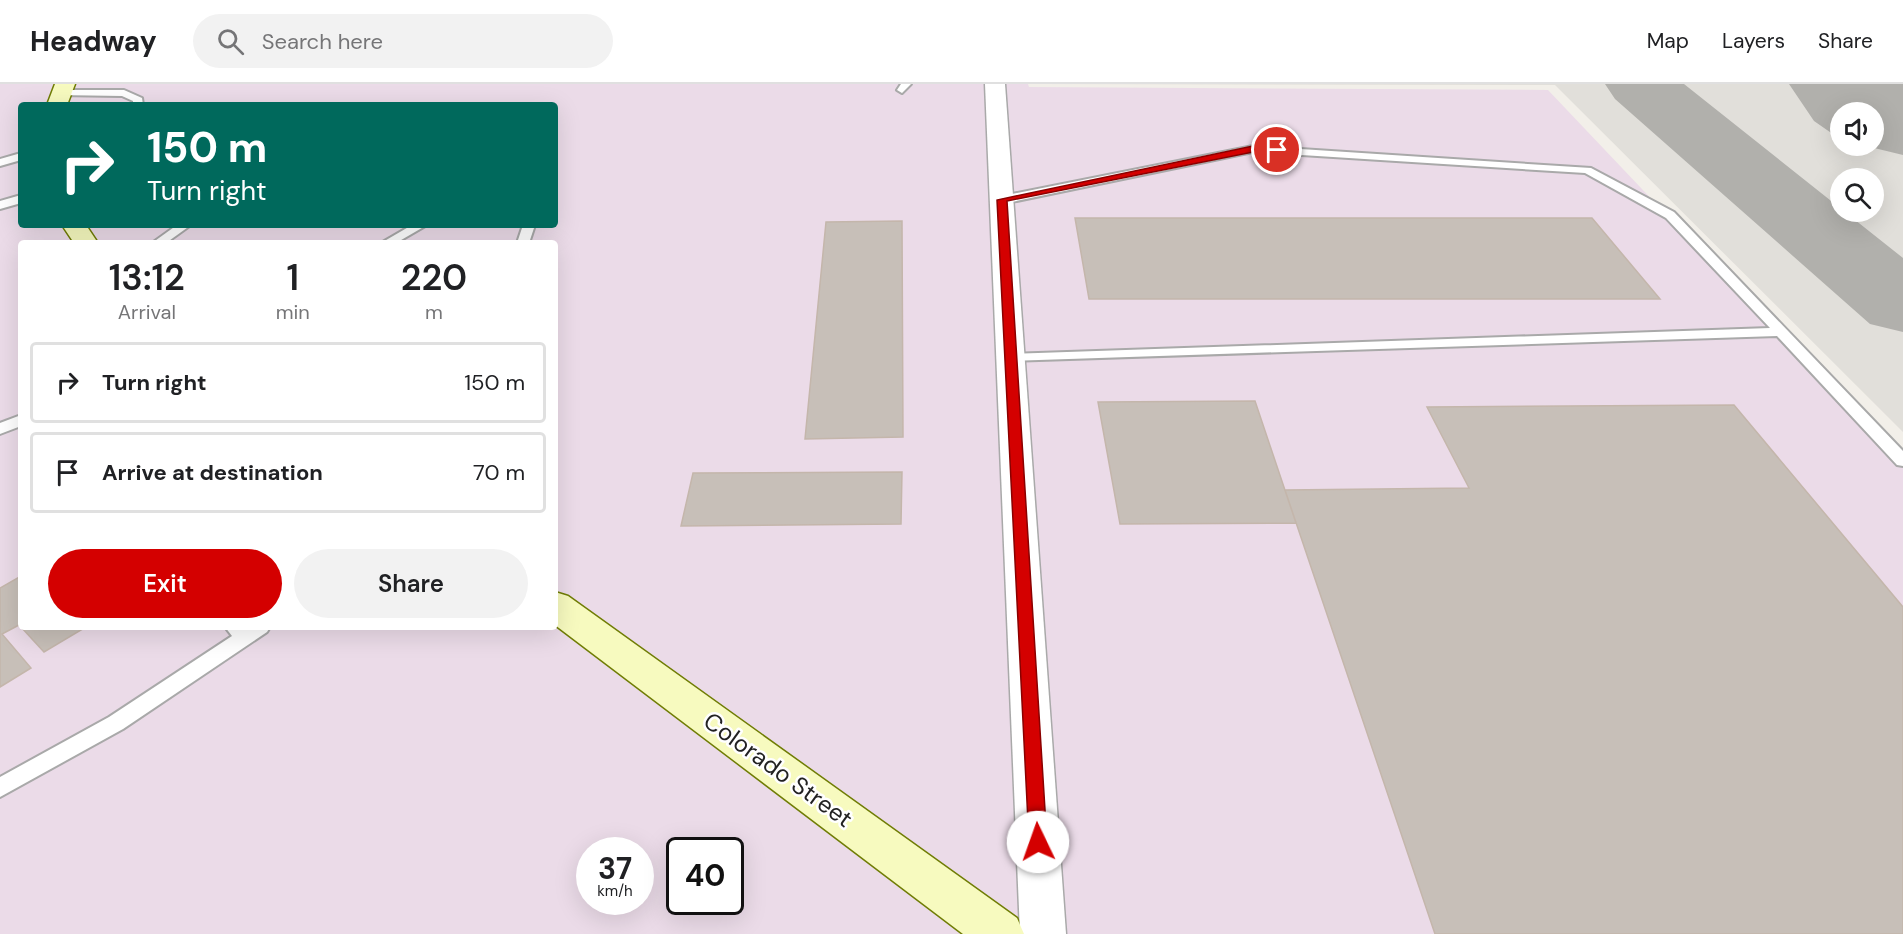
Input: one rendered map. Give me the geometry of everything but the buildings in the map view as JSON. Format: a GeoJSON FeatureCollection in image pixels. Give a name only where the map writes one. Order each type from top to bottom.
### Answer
{"type":"FeatureCollection","features":[{"type":"Feature","properties":{"kind":"main road","name":"Colorado Street"},"geometry":{"type":"LineString","coordinates":[[558,608],[1000,934]]}},
{"type":"Feature","properties":{"kind":"street"},"geometry":{"type":"LineString","coordinates":[[995,84],[1043,934]]}},
{"type":"Feature","properties":{"kind":"lane"},"geometry":{"type":"LineString","coordinates":[[61,94],[124,93],[138,102]]}},
{"type":"Feature","properties":{"kind":"lane"},"geometry":{"type":"LineString","coordinates":[[1002,200],[1253,149],[1587,170],[1670,215],[1903,461]]}},
{"type":"Feature","properties":{"kind":"lane"},"geometry":{"type":"LineString","coordinates":[[0,162],[18,157]]}},
{"type":"Feature","properties":{"kind":"lane"},"geometry":{"type":"LineString","coordinates":[[0,205],[18,200]]}},
{"type":"Feature","properties":{"kind":"lane"},"geometry":{"type":"LineString","coordinates":[[162,240],[180,228]]}},
{"type":"Feature","properties":{"kind":"lane"},"geometry":{"type":"LineString","coordinates":[[397,228],[404,233]]}},
{"type":"Feature","properties":{"kind":"lane"},"geometry":{"type":"LineString","coordinates":[[392,240],[415,228]]}},
{"type":"Feature","properties":{"kind":"lane"},"geometry":{"type":"LineString","coordinates":[[1011,358],[1780,332]]}},
{"type":"Feature","properties":{"kind":"lane"},"geometry":{"type":"LineString","coordinates":[[0,429],[18,422]]}},
{"type":"Feature","properties":{"kind":"lane"},"geometry":{"type":"LineString","coordinates":[[0,788],[116,723],[247,630]]}},
{"type":"Feature","properties":{"kind":"shaded area"},"geometry":{"type":"Polygon","coordinates":[[[0,84],[1028,84],[1029,87],[1548,90],[1903,464],[1903,934],[0,934],[0,84]]]}},
{"type":"Feature","properties":{"kind":"shaded area"},"geometry":{"type":"Polygon","coordinates":[[[1041,84],[1903,84],[1903,432],[1555,85],[1041,84]]]}},
{"type":"Feature","properties":{"kind":"taxiway"},"geometry":{"type":"LineString","coordinates":[[1640,84],[1903,304]]}},
{"type":"Feature","properties":{"kind":"runway"},"geometry":{"type":"LineString","coordinates":[[1876,84],[1903,101]]}},
{"type":"Feature","properties":{"kind":"route"},"geometry":{"type":"LineString","coordinates":[[1038,842],[1002,200],[1253,149],[1277,150]]}}]}
